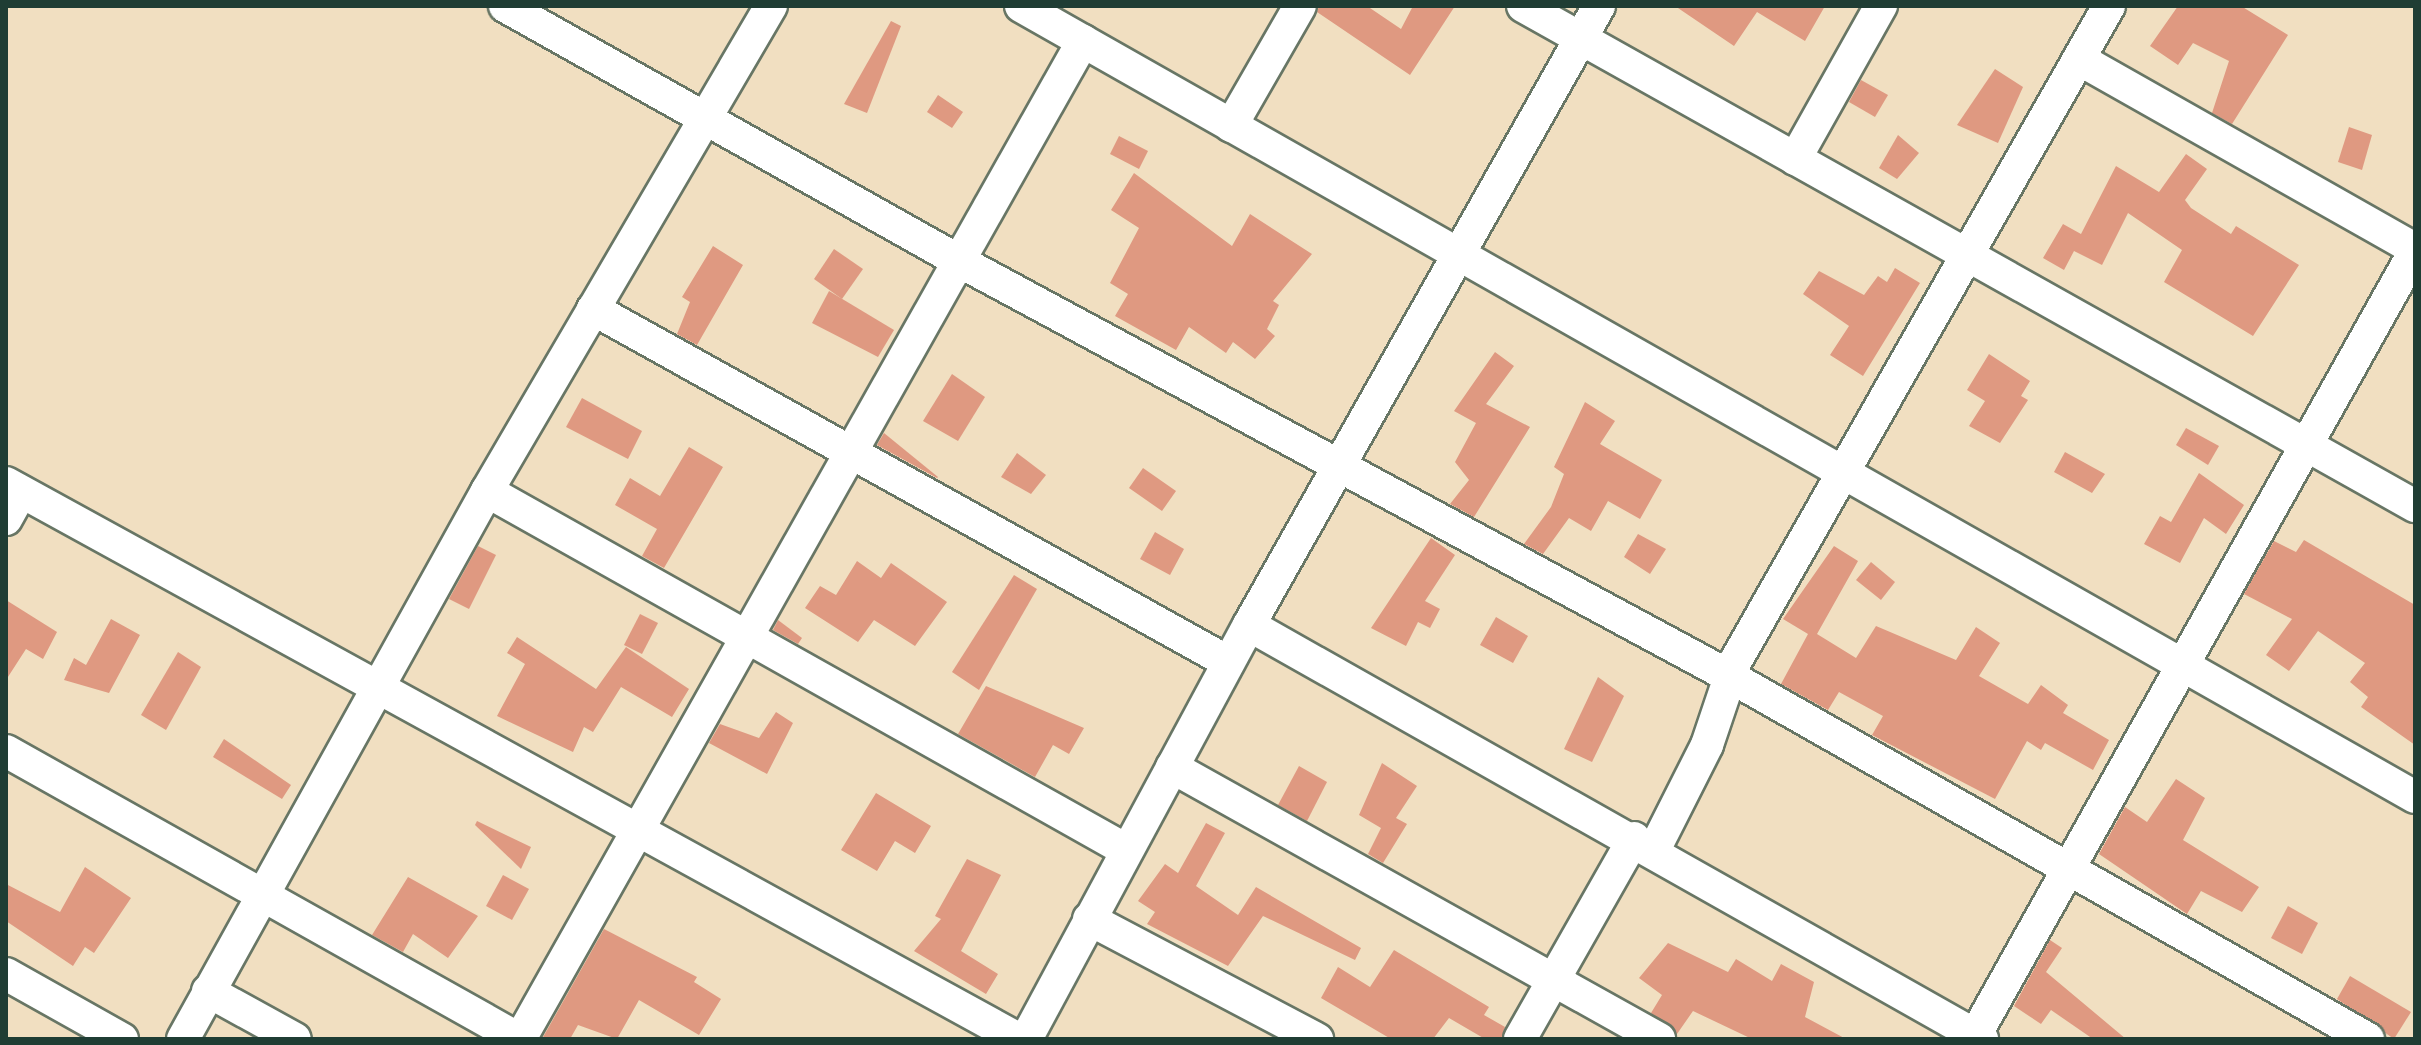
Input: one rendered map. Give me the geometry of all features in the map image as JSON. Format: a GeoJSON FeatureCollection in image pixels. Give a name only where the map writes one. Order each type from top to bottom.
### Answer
{"type":"FeatureCollection","features":[{"type":"Feature","properties":{"kind":"street"},"geometry":{"type":"LineString","coordinates":[[505,6],[959,261],[1729,676],[2368,1039]]}},
{"type":"Feature","properties":{"kind":"street"},"geometry":{"type":"LineString","coordinates":[[183,1039],[487,491],[771,6]]}},
{"type":"Feature","properties":{"kind":"street"},"geometry":{"type":"LineString","coordinates":[[1021,6],[1458,250],[1842,473],[2415,797]]}},
{"type":"Feature","properties":{"kind":"street"},"geometry":{"type":"LineString","coordinates":[[1231,126],[1300,6]]}},
{"type":"Feature","properties":{"kind":"street"},"geometry":{"type":"LineString","coordinates":[[1523,6],[2415,506]]}},
{"type":"Feature","properties":{"kind":"street"},"geometry":{"type":"LineString","coordinates":[[1026,1039],[1228,662],[1458,250],[1599,6]]}},
{"type":"Feature","properties":{"kind":"street"},"geometry":{"type":"LineString","coordinates":[[1795,159],[1881,6]]}},
{"type":"Feature","properties":{"kind":"street"},"geometry":{"type":"LineString","coordinates":[[1520,1039],[1707,745],[1729,676],[2109,6]]}},
{"type":"Feature","properties":{"kind":"street"},"geometry":{"type":"LineString","coordinates":[[6,751],[520,1039],[1083,41]]}},
{"type":"Feature","properties":{"kind":"street"},"geometry":{"type":"LineString","coordinates":[[1249,625],[1644,844],[1976,1038],[2415,250],[2079,59]]}},
{"type":"Feature","properties":{"kind":"street"},"geometry":{"type":"LineString","coordinates":[[593,309],[848,454],[1228,662]]}},
{"type":"Feature","properties":{"kind":"street"},"geometry":{"type":"LineString","coordinates":[[487,491],[1126,850]]}},
{"type":"Feature","properties":{"kind":"street"},"geometry":{"type":"LineString","coordinates":[[11,498],[1018,1039]]}},
{"type":"Feature","properties":{"kind":"street"},"geometry":{"type":"LineString","coordinates":[[1172,767],[1659,1039]]}},
{"type":"Feature","properties":{"kind":"street"},"geometry":{"type":"LineString","coordinates":[[1089,919],[1317,1039]]}},
{"type":"Feature","properties":{"kind":"street"},"geometry":{"type":"LineString","coordinates":[[6,974],[122,1039]]}},
{"type":"Feature","properties":{"kind":"street"},"geometry":{"type":"LineString","coordinates":[[208,991],[295,1039]]}},
{"type":"Feature","properties":{"kind":"building"},"geometry":{"type":"Polygon","coordinates":[[[1319,6],[1367,6],[1401,29],[1413,6],[1455,6],[1410,75],[1317,12],[1319,6]]]}},
{"type":"Feature","properties":{"kind":"building"},"geometry":{"type":"Polygon","coordinates":[[[1675,6],[1825,6],[1805,41],[1757,12],[1734,46],[1675,6]]]}},
{"type":"Feature","properties":{"kind":"building"},"geometry":{"type":"Polygon","coordinates":[[[2178,6],[2241,6],[2288,35],[2232,124],[2212,113],[2229,61],[2193,43],[2178,65],[2150,46],[2178,6]]]}},
{"type":"Feature","properties":{"kind":"building"},"geometry":{"type":"Polygon","coordinates":[[[891,21],[901,26],[867,113],[844,104],[891,21]]]}},
{"type":"Feature","properties":{"kind":"building"},"geometry":{"type":"Polygon","coordinates":[[[1995,69],[2023,87],[1998,143],[1957,125],[1995,69]]]}},
{"type":"Feature","properties":{"kind":"building"},"geometry":{"type":"Polygon","coordinates":[[[1861,80],[1888,95],[1875,117],[1849,102],[1861,80]]]}},
{"type":"Feature","properties":{"kind":"building"},"geometry":{"type":"Polygon","coordinates":[[[938,95],[963,112],[952,128],[927,112],[938,95]]]}},
{"type":"Feature","properties":{"kind":"building"},"geometry":{"type":"Polygon","coordinates":[[[2349,127],[2372,135],[2362,170],[2338,162],[2349,127]]]}},
{"type":"Feature","properties":{"kind":"building"},"geometry":{"type":"Polygon","coordinates":[[[1898,135],[1919,153],[1897,179],[1879,168],[1898,135]]]}},
{"type":"Feature","properties":{"kind":"building"},"geometry":{"type":"Polygon","coordinates":[[[1119,136],[1148,151],[1139,169],[1110,154],[1119,136]]]}},
{"type":"Feature","properties":{"kind":"building"},"geometry":{"type":"Polygon","coordinates":[[[2186,154],[2207,169],[2185,200],[2191,208],[2231,234],[2236,226],[2299,265],[2253,336],[2164,282],[2182,250],[2128,213],[2102,265],[2074,251],[2064,270],[2043,258],[2063,224],[2081,234],[2116,166],[2159,192],[2186,154]]]}},
{"type":"Feature","properties":{"kind":"building"},"geometry":{"type":"Polygon","coordinates":[[[1134,173],[1232,246],[1250,214],[1312,254],[1273,301],[1279,305],[1267,329],[1275,336],[1255,359],[1233,342],[1226,353],[1189,327],[1176,350],[1115,316],[1128,294],[1110,283],[1139,228],[1111,210],[1134,173]]]}},
{"type":"Feature","properties":{"kind":"building"},"geometry":{"type":"Polygon","coordinates":[[[713,246],[743,265],[697,345],[677,334],[690,302],[682,297],[713,246]]]}},
{"type":"Feature","properties":{"kind":"building"},"geometry":{"type":"Polygon","coordinates":[[[834,249],[863,269],[842,299],[814,279],[834,249]]]}},
{"type":"Feature","properties":{"kind":"building"},"geometry":{"type":"Polygon","coordinates":[[[1895,268],[1920,283],[1863,376],[1830,355],[1849,326],[1803,294],[1819,271],[1864,295],[1878,276],[1887,282],[1895,268]]]}},
{"type":"Feature","properties":{"kind":"building"},"geometry":{"type":"Polygon","coordinates":[[[829,291],[894,330],[878,357],[812,323],[829,291]]]}},
{"type":"Feature","properties":{"kind":"building"},"geometry":{"type":"Polygon","coordinates":[[[1495,352],[1514,366],[1486,404],[1530,427],[1474,517],[1450,504],[1469,480],[1455,462],[1476,423],[1454,411],[1495,352]]]}},
{"type":"Feature","properties":{"kind":"building"},"geometry":{"type":"Polygon","coordinates":[[[1989,354],[2030,381],[2021,396],[2028,400],[2000,443],[1969,426],[1985,401],[1967,390],[1989,354]]]}},
{"type":"Feature","properties":{"kind":"building"},"geometry":{"type":"Polygon","coordinates":[[[952,374],[985,397],[958,441],[923,421],[952,374]]]}},
{"type":"Feature","properties":{"kind":"building"},"geometry":{"type":"Polygon","coordinates":[[[582,398],[642,431],[628,459],[566,427],[582,398]]]}},
{"type":"Feature","properties":{"kind":"building"},"geometry":{"type":"Polygon","coordinates":[[[1585,402],[1615,421],[1600,444],[1662,480],[1640,519],[1608,501],[1591,531],[1569,518],[1543,554],[1524,544],[1551,507],[1564,474],[1554,467],[1585,402]]]}},
{"type":"Feature","properties":{"kind":"building"},"geometry":{"type":"Polygon","coordinates":[[[2186,428],[2219,446],[2208,465],[2176,445],[2186,428]]]}},
{"type":"Feature","properties":{"kind":"building"},"geometry":{"type":"Polygon","coordinates":[[[884,433],[938,477],[877,445],[884,433]]]}},
{"type":"Feature","properties":{"kind":"building"},"geometry":{"type":"Polygon","coordinates":[[[689,447],[723,467],[664,568],[642,556],[657,529],[615,505],[630,478],[660,496],[689,447]]]}},
{"type":"Feature","properties":{"kind":"building"},"geometry":{"type":"Polygon","coordinates":[[[2065,452],[2105,474],[2092,493],[2054,472],[2065,452]]]}},
{"type":"Feature","properties":{"kind":"building"},"geometry":{"type":"Polygon","coordinates":[[[1017,453],[1046,475],[1031,494],[1001,477],[1017,453]]]}},
{"type":"Feature","properties":{"kind":"building"},"geometry":{"type":"Polygon","coordinates":[[[1143,468],[1176,491],[1162,511],[1129,488],[1143,468]]]}},
{"type":"Feature","properties":{"kind":"building"},"geometry":{"type":"Polygon","coordinates":[[[2199,473],[2244,505],[2226,534],[2204,518],[2180,563],[2144,544],[2160,516],[2171,522],[2199,473]]]}},
{"type":"Feature","properties":{"kind":"building"},"geometry":{"type":"Polygon","coordinates":[[[1155,532],[1184,549],[1170,575],[1140,559],[1155,532]]]}},
{"type":"Feature","properties":{"kind":"building"},"geometry":{"type":"Polygon","coordinates":[[[1638,534],[1666,549],[1650,574],[1624,557],[1638,534]]]}},
{"type":"Feature","properties":{"kind":"building"},"geometry":{"type":"Polygon","coordinates":[[[1431,538],[1455,555],[1425,601],[1440,609],[1430,628],[1418,622],[1406,646],[1371,628],[1431,538]]]}},
{"type":"Feature","properties":{"kind":"building"},"geometry":{"type":"Polygon","coordinates":[[[2304,540],[2415,605],[2415,745],[2361,707],[2368,697],[2350,682],[2365,663],[2318,631],[2289,671],[2266,655],[2292,619],[2244,594],[2274,541],[2296,552],[2304,540]]]}},
{"type":"Feature","properties":{"kind":"building"},"geometry":{"type":"Polygon","coordinates":[[[478,546],[496,555],[469,609],[449,599],[478,546]]]}},
{"type":"Feature","properties":{"kind":"building"},"geometry":{"type":"Polygon","coordinates":[[[1834,546],[1858,561],[1817,634],[1856,658],[1876,626],[1956,660],[1976,627],[2000,643],[1979,676],[2028,704],[2041,685],[2068,705],[2063,713],[2109,740],[2093,770],[2045,743],[2041,750],[2027,741],[1995,799],[1872,735],[1883,716],[1839,692],[1828,710],[1781,684],[1808,634],[1783,619],[1834,546]]]}},
{"type":"Feature","properties":{"kind":"building"},"geometry":{"type":"Polygon","coordinates":[[[857,561],[881,578],[891,563],[947,602],[915,646],[874,620],[858,642],[805,608],[820,586],[836,595],[857,561]]]}},
{"type":"Feature","properties":{"kind":"building"},"geometry":{"type":"Polygon","coordinates":[[[1871,562],[1895,582],[1881,600],[1856,580],[1871,562]]]}},
{"type":"Feature","properties":{"kind":"building"},"geometry":{"type":"Polygon","coordinates":[[[1014,575],[1037,589],[979,690],[952,672],[1014,575]]]}},
{"type":"Feature","properties":{"kind":"building"},"geometry":{"type":"Polygon","coordinates":[[[6,600],[57,632],[43,659],[26,649],[6,680],[6,600]]]}},
{"type":"Feature","properties":{"kind":"building"},"geometry":{"type":"Polygon","coordinates":[[[640,614],[658,623],[642,654],[624,645],[640,614]]]}},
{"type":"Feature","properties":{"kind":"building"},"geometry":{"type":"Polygon","coordinates":[[[1496,617],[1528,636],[1513,663],[1480,645],[1496,617]]]}},
{"type":"Feature","properties":{"kind":"building"},"geometry":{"type":"Polygon","coordinates":[[[111,619],[140,635],[109,693],[64,680],[74,658],[86,665],[111,619]]]}},
{"type":"Feature","properties":{"kind":"building"},"geometry":{"type":"Polygon","coordinates":[[[778,620],[802,638],[798,644],[773,630],[778,620]]]}},
{"type":"Feature","properties":{"kind":"building"},"geometry":{"type":"Polygon","coordinates":[[[517,637],[596,689],[626,647],[689,689],[672,717],[621,687],[593,732],[584,727],[573,752],[497,716],[525,664],[507,653],[517,637]]]}},
{"type":"Feature","properties":{"kind":"building"},"geometry":{"type":"Polygon","coordinates":[[[178,652],[201,667],[166,730],[141,715],[178,652]]]}},
{"type":"Feature","properties":{"kind":"building"},"geometry":{"type":"Polygon","coordinates":[[[1598,677],[1624,696],[1592,762],[1564,749],[1598,677]]]}},
{"type":"Feature","properties":{"kind":"building"},"geometry":{"type":"Polygon","coordinates":[[[986,686],[1084,728],[1069,754],[1053,745],[1035,777],[958,734],[986,686]]]}},
{"type":"Feature","properties":{"kind":"building"},"geometry":{"type":"Polygon","coordinates":[[[776,712],[793,723],[767,774],[709,743],[720,724],[759,738],[776,712]]]}},
{"type":"Feature","properties":{"kind":"building"},"geometry":{"type":"Polygon","coordinates":[[[224,739],[291,785],[282,799],[213,757],[224,739]]]}},
{"type":"Feature","properties":{"kind":"building"},"geometry":{"type":"Polygon","coordinates":[[[1382,763],[1417,786],[1396,818],[1407,824],[1383,863],[1368,854],[1381,828],[1359,815],[1382,763]]]}},
{"type":"Feature","properties":{"kind":"building"},"geometry":{"type":"Polygon","coordinates":[[[1299,766],[1327,782],[1307,821],[1278,805],[1299,766]]]}},
{"type":"Feature","properties":{"kind":"building"},"geometry":{"type":"Polygon","coordinates":[[[2176,779],[2205,798],[2183,840],[2259,887],[2242,912],[2201,891],[2187,914],[2099,854],[2125,807],[2147,822],[2176,779]]]}},
{"type":"Feature","properties":{"kind":"building"},"geometry":{"type":"Polygon","coordinates":[[[876,793],[931,826],[915,853],[895,841],[877,871],[841,850],[876,793]]]}},
{"type":"Feature","properties":{"kind":"building"},"geometry":{"type":"Polygon","coordinates":[[[477,821],[531,847],[521,869],[475,825],[477,821]]]}},
{"type":"Feature","properties":{"kind":"building"},"geometry":{"type":"Polygon","coordinates":[[[1206,823],[1225,833],[1196,886],[1238,915],[1256,887],[1361,948],[1355,960],[1263,916],[1228,966],[1147,924],[1155,912],[1138,901],[1165,864],[1178,873],[1206,823]]]}},
{"type":"Feature","properties":{"kind":"building"},"geometry":{"type":"Polygon","coordinates":[[[967,859],[1001,875],[961,951],[998,974],[986,994],[914,951],[941,919],[935,916],[967,859]]]}},
{"type":"Feature","properties":{"kind":"building"},"geometry":{"type":"Polygon","coordinates":[[[85,867],[131,898],[94,953],[85,947],[73,966],[6,921],[6,884],[60,912],[85,867]]]}},
{"type":"Feature","properties":{"kind":"building"},"geometry":{"type":"Polygon","coordinates":[[[503,875],[529,889],[512,920],[486,906],[503,875]]]}},
{"type":"Feature","properties":{"kind":"building"},"geometry":{"type":"Polygon","coordinates":[[[408,877],[478,916],[448,958],[413,934],[403,952],[372,935],[408,877]]]}},
{"type":"Feature","properties":{"kind":"building"},"geometry":{"type":"Polygon","coordinates":[[[2288,906],[2318,923],[2302,954],[2271,938],[2288,906]]]}},
{"type":"Feature","properties":{"kind":"building"},"geometry":{"type":"Polygon","coordinates":[[[604,929],[697,977],[694,982],[721,999],[699,1035],[639,1000],[617,1039],[578,1025],[570,1039],[542,1039],[604,929]]]}},
{"type":"Feature","properties":{"kind":"building"},"geometry":{"type":"Polygon","coordinates":[[[2050,940],[2062,948],[2046,972],[2126,1039],[2093,1039],[2051,1010],[2041,1024],[2014,1006],[2050,940]]]}},
{"type":"Feature","properties":{"kind":"building"},"geometry":{"type":"Polygon","coordinates":[[[1668,943],[1728,972],[1736,959],[1772,981],[1781,964],[1814,982],[1805,1017],[1846,1039],[1752,1039],[1693,1011],[1677,1034],[1651,1013],[1662,995],[1639,978],[1668,943]]]}},
{"type":"Feature","properties":{"kind":"building"},"geometry":{"type":"Polygon","coordinates":[[[1394,950],[1489,1007],[1484,1015],[1505,1027],[1501,1039],[1485,1039],[1449,1018],[1433,1039],[1391,1039],[1321,998],[1338,967],[1370,987],[1394,950]]]}},
{"type":"Feature","properties":{"kind":"building"},"geometry":{"type":"Polygon","coordinates":[[[2350,976],[2411,1012],[2394,1039],[2337,999],[2350,976]]]}}]}
